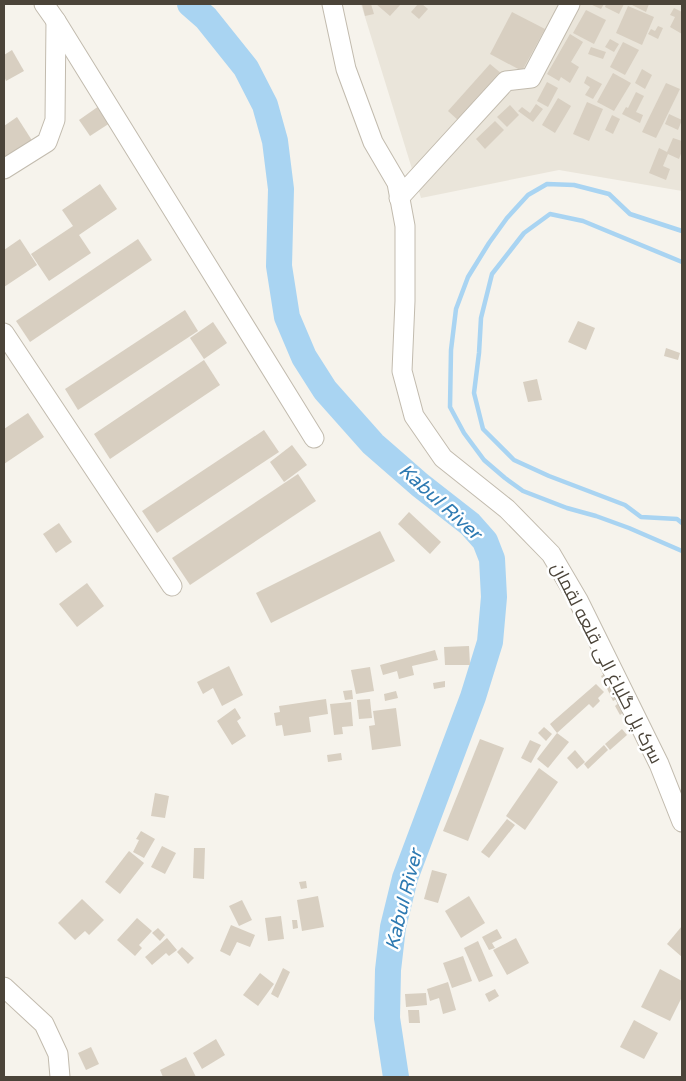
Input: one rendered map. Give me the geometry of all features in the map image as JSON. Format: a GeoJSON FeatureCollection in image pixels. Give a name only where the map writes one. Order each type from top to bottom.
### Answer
{"type":"FeatureCollection","features":[{"type":"Feature","properties":{"kind":"street"},"geometry":{"type":"LineString","coordinates":[[44,4],[314,438]]}},
{"type":"Feature","properties":{"kind":"street","name":"سرک پل گلباغ الی قلعه لقمان"},"geometry":{"type":"LineString","coordinates":[[334,4],[346,69],[373,142],[397,183],[405,226],[405,301],[402,371],[414,416],[443,458],[507,509],[551,554],[578,600],[659,764],[682,822]]}},
{"type":"Feature","properties":{"kind":"street"},"geometry":{"type":"LineString","coordinates":[[399,198],[506,81],[531,78],[570,4]]}},
{"type":"Feature","properties":{"kind":"street"},"geometry":{"type":"LineString","coordinates":[[4,169],[47,142],[50,135],[55,120],[56,21]]}},
{"type":"Feature","properties":{"kind":"street"},"geometry":{"type":"LineString","coordinates":[[4,333],[172,586]]}},
{"type":"Feature","properties":{"kind":"street"},"geometry":{"type":"LineString","coordinates":[[4,987],[44,1024],[58,1054],[60,1077]]}},
{"type":"Feature","properties":{"kind":"shaded area"},"geometry":{"type":"Polygon","coordinates":[[[361,4],[682,4],[682,191],[559,170],[421,198],[361,4]]]}},
{"type":"Feature","properties":{"kind":"building"},"geometry":{"type":"Polygon","coordinates":[[[362,4],[371,4],[374,14],[365,16],[362,4]]]}},
{"type":"Feature","properties":{"kind":"building"},"geometry":{"type":"Polygon","coordinates":[[[376,4],[401,4],[390,16],[376,4]]]}},
{"type":"Feature","properties":{"kind":"building"},"geometry":{"type":"Polygon","coordinates":[[[418,4],[422,4],[428,9],[419,19],[411,12],[418,4]]]}},
{"type":"Feature","properties":{"kind":"building"},"geometry":{"type":"Polygon","coordinates":[[[590,4],[604,4],[601,9],[590,4]]]}},
{"type":"Feature","properties":{"kind":"building"},"geometry":{"type":"Polygon","coordinates":[[[606,4],[624,4],[619,14],[605,7],[606,4]]]}},
{"type":"Feature","properties":{"kind":"building"},"geometry":{"type":"Polygon","coordinates":[[[632,4],[649,4],[646,12],[632,4]]]}},
{"type":"Feature","properties":{"kind":"building"},"geometry":{"type":"Polygon","coordinates":[[[628,6],[654,17],[642,45],[616,33],[628,6]]]}},
{"type":"Feature","properties":{"kind":"building"},"geometry":{"type":"Polygon","coordinates":[[[674,8],[682,12],[682,34],[670,27],[675,17],[670,15],[674,8]]]}},
{"type":"Feature","properties":{"kind":"building"},"geometry":{"type":"Polygon","coordinates":[[[586,10],[606,20],[594,44],[573,33],[586,10]]]}},
{"type":"Feature","properties":{"kind":"building"},"geometry":{"type":"Polygon","coordinates":[[[512,12],[545,29],[522,71],[490,54],[512,12]]]}},
{"type":"Feature","properties":{"kind":"building"},"geometry":{"type":"Polygon","coordinates":[[[658,26],[663,28],[658,39],[648,34],[651,29],[655,31],[658,26]]]}},
{"type":"Feature","properties":{"kind":"building"},"geometry":{"type":"Polygon","coordinates":[[[570,34],[583,42],[571,62],[579,67],[570,83],[561,77],[559,81],[547,74],[570,34]]]}},
{"type":"Feature","properties":{"kind":"building"},"geometry":{"type":"Polygon","coordinates":[[[610,39],[619,44],[614,52],[605,47],[610,39]]]}},
{"type":"Feature","properties":{"kind":"building"},"geometry":{"type":"Polygon","coordinates":[[[623,42],[639,50],[625,75],[610,67],[623,42]]]}},
{"type":"Feature","properties":{"kind":"building"},"geometry":{"type":"Polygon","coordinates":[[[591,47],[606,52],[603,59],[588,54],[591,47]]]}},
{"type":"Feature","properties":{"kind":"building"},"geometry":{"type":"Polygon","coordinates":[[[12,50],[24,71],[6,81],[4,76],[4,55],[12,50]]]}},
{"type":"Feature","properties":{"kind":"building"},"geometry":{"type":"Polygon","coordinates":[[[490,64],[502,74],[459,121],[448,111],[490,64]]]}},
{"type":"Feature","properties":{"kind":"building"},"geometry":{"type":"Polygon","coordinates":[[[642,69],[652,75],[645,89],[635,83],[642,69]]]}},
{"type":"Feature","properties":{"kind":"building"},"geometry":{"type":"Polygon","coordinates":[[[613,73],[631,83],[614,111],[597,102],[613,73]]]}},
{"type":"Feature","properties":{"kind":"building"},"geometry":{"type":"Polygon","coordinates":[[[587,76],[602,84],[593,99],[585,95],[590,87],[584,83],[587,76]]]}},
{"type":"Feature","properties":{"kind":"building"},"geometry":{"type":"Polygon","coordinates":[[[547,82],[558,88],[548,107],[537,101],[547,82]]]}},
{"type":"Feature","properties":{"kind":"building"},"geometry":{"type":"Polygon","coordinates":[[[666,83],[680,89],[656,138],[642,132],[666,83]]]}},
{"type":"Feature","properties":{"kind":"building"},"geometry":{"type":"Polygon","coordinates":[[[636,92],[644,96],[636,112],[643,115],[640,123],[622,114],[626,107],[628,108],[636,92]]]}},
{"type":"Feature","properties":{"kind":"building"},"geometry":{"type":"Polygon","coordinates":[[[558,98],[571,106],[555,133],[542,125],[558,98]]]}},
{"type":"Feature","properties":{"kind":"building"},"geometry":{"type":"Polygon","coordinates":[[[587,102],[603,109],[589,141],[573,134],[587,102]]]}},
{"type":"Feature","properties":{"kind":"building"},"geometry":{"type":"Polygon","coordinates":[[[536,104],[543,109],[533,122],[518,111],[522,107],[530,113],[536,104]]]}},
{"type":"Feature","properties":{"kind":"building"},"geometry":{"type":"Polygon","coordinates":[[[510,105],[519,115],[507,127],[497,117],[510,105]]]}},
{"type":"Feature","properties":{"kind":"building"},"geometry":{"type":"Polygon","coordinates":[[[99,106],[110,123],[90,136],[79,120],[99,106]]]}},
{"type":"Feature","properties":{"kind":"building"},"geometry":{"type":"Polygon","coordinates":[[[669,114],[682,120],[678,130],[665,124],[669,114]]]}},
{"type":"Feature","properties":{"kind":"building"},"geometry":{"type":"Polygon","coordinates":[[[612,115],[620,119],[613,134],[605,130],[612,115]]]}},
{"type":"Feature","properties":{"kind":"building"},"geometry":{"type":"Polygon","coordinates":[[[17,117],[33,142],[4,161],[4,126],[17,117]]]}},
{"type":"Feature","properties":{"kind":"building"},"geometry":{"type":"Polygon","coordinates":[[[495,121],[504,130],[485,149],[476,139],[495,121]]]}},
{"type":"Feature","properties":{"kind":"building"},"geometry":{"type":"Polygon","coordinates":[[[673,138],[682,141],[682,151],[679,159],[668,154],[663,166],[670,169],[666,180],[649,173],[659,148],[667,152],[673,138]]]}},
{"type":"Feature","properties":{"kind":"building"},"geometry":{"type":"Polygon","coordinates":[[[100,184],[117,209],[79,235],[91,253],[49,281],[31,254],[73,226],[62,210],[100,184]]]}},
{"type":"Feature","properties":{"kind":"building"},"geometry":{"type":"Polygon","coordinates":[[[20,239],[37,265],[4,287],[4,250],[20,239]]]}},
{"type":"Feature","properties":{"kind":"building"},"geometry":{"type":"Polygon","coordinates":[[[138,239],[152,260],[30,342],[16,321],[138,239]]]}},
{"type":"Feature","properties":{"kind":"building"},"geometry":{"type":"Polygon","coordinates":[[[185,310],[198,331],[78,410],[65,389],[185,310]]]}},
{"type":"Feature","properties":{"kind":"building"},"geometry":{"type":"Polygon","coordinates":[[[578,321],[595,328],[586,350],[568,342],[578,321]]]}},
{"type":"Feature","properties":{"kind":"building"},"geometry":{"type":"Polygon","coordinates":[[[213,322],[227,343],[204,359],[190,338],[213,322]]]}},
{"type":"Feature","properties":{"kind":"building"},"geometry":{"type":"Polygon","coordinates":[[[666,348],[680,353],[678,360],[664,356],[666,348]]]}},
{"type":"Feature","properties":{"kind":"building"},"geometry":{"type":"Polygon","coordinates":[[[204,360],[220,385],[110,459],[94,434],[204,360]]]}},
{"type":"Feature","properties":{"kind":"building"},"geometry":{"type":"Polygon","coordinates":[[[537,379],[542,400],[528,402],[523,382],[537,379]]]}},
{"type":"Feature","properties":{"kind":"building"},"geometry":{"type":"Polygon","coordinates":[[[28,413],[44,437],[4,464],[4,429],[28,413]]]}},
{"type":"Feature","properties":{"kind":"building"},"geometry":{"type":"Polygon","coordinates":[[[264,430],[279,452],[157,533],[142,511],[264,430]]]}},
{"type":"Feature","properties":{"kind":"building"},"geometry":{"type":"Polygon","coordinates":[[[292,445],[307,465],[284,482],[270,462],[292,445]]]}},
{"type":"Feature","properties":{"kind":"building"},"geometry":{"type":"Polygon","coordinates":[[[298,474],[316,501],[190,585],[172,558],[298,474]]]}},
{"type":"Feature","properties":{"kind":"building"},"geometry":{"type":"Polygon","coordinates":[[[409,512],[441,542],[430,554],[398,524],[409,512]]]}},
{"type":"Feature","properties":{"kind":"building"},"geometry":{"type":"Polygon","coordinates":[[[59,523],[72,542],[56,553],[43,534],[59,523]]]}},
{"type":"Feature","properties":{"kind":"building"},"geometry":{"type":"Polygon","coordinates":[[[380,531],[395,561],[271,623],[256,593],[380,531]]]}},
{"type":"Feature","properties":{"kind":"building"},"geometry":{"type":"Polygon","coordinates":[[[87,583],[104,606],[77,627],[59,604],[87,583]]]}},
{"type":"Feature","properties":{"kind":"building"},"geometry":{"type":"Polygon","coordinates":[[[469,646],[470,665],[445,665],[444,647],[469,646]]]}},
{"type":"Feature","properties":{"kind":"building"},"geometry":{"type":"Polygon","coordinates":[[[435,650],[438,660],[412,666],[414,675],[399,679],[397,671],[383,675],[380,665],[435,650]]]}},
{"type":"Feature","properties":{"kind":"building"},"geometry":{"type":"Polygon","coordinates":[[[229,666],[243,695],[222,706],[213,688],[203,694],[197,682],[229,666]]]}},
{"type":"Feature","properties":{"kind":"building"},"geometry":{"type":"Polygon","coordinates":[[[370,667],[374,691],[356,694],[351,670],[370,667]]]}},
{"type":"Feature","properties":{"kind":"building"},"geometry":{"type":"Polygon","coordinates":[[[610,671],[622,696],[613,701],[601,676],[610,671]]]}},
{"type":"Feature","properties":{"kind":"building"},"geometry":{"type":"Polygon","coordinates":[[[445,681],[445,687],[434,689],[433,683],[445,681]]]}},
{"type":"Feature","properties":{"kind":"building"},"geometry":{"type":"Polygon","coordinates":[[[596,684],[604,692],[598,698],[600,701],[593,708],[589,704],[557,733],[550,724],[596,684]]]}},
{"type":"Feature","properties":{"kind":"building"},"geometry":{"type":"Polygon","coordinates":[[[352,690],[353,699],[345,700],[343,691],[352,690]]]}},
{"type":"Feature","properties":{"kind":"building"},"geometry":{"type":"Polygon","coordinates":[[[396,691],[398,698],[385,701],[384,694],[396,691]]]}},
{"type":"Feature","properties":{"kind":"building"},"geometry":{"type":"Polygon","coordinates":[[[326,699],[328,714],[309,717],[311,732],[284,736],[282,725],[276,726],[274,713],[280,712],[279,706],[326,699]]]}},
{"type":"Feature","properties":{"kind":"building"},"geometry":{"type":"Polygon","coordinates":[[[370,699],[372,718],[359,719],[357,700],[370,699]]]}},
{"type":"Feature","properties":{"kind":"building"},"geometry":{"type":"Polygon","coordinates":[[[621,701],[627,710],[620,715],[615,706],[621,701]]]}},
{"type":"Feature","properties":{"kind":"building"},"geometry":{"type":"Polygon","coordinates":[[[351,702],[353,726],[342,727],[343,734],[334,735],[330,704],[351,702]]]}},
{"type":"Feature","properties":{"kind":"building"},"geometry":{"type":"Polygon","coordinates":[[[235,708],[241,718],[237,721],[246,736],[232,745],[217,721],[235,708]]]}},
{"type":"Feature","properties":{"kind":"building"},"geometry":{"type":"Polygon","coordinates":[[[396,708],[401,746],[372,750],[369,726],[375,725],[373,711],[396,708]]]}},
{"type":"Feature","properties":{"kind":"building"},"geometry":{"type":"Polygon","coordinates":[[[544,727],[552,734],[546,741],[538,733],[544,727]]]}},
{"type":"Feature","properties":{"kind":"building"},"geometry":{"type":"Polygon","coordinates":[[[622,729],[627,735],[610,750],[605,744],[622,729]]]}},
{"type":"Feature","properties":{"kind":"building"},"geometry":{"type":"Polygon","coordinates":[[[557,733],[569,742],[548,768],[537,759],[557,733]]]}},
{"type":"Feature","properties":{"kind":"building"},"geometry":{"type":"Polygon","coordinates":[[[480,739],[504,748],[468,841],[443,831],[480,739]]]}},
{"type":"Feature","properties":{"kind":"building"},"geometry":{"type":"Polygon","coordinates":[[[530,740],[541,745],[531,763],[521,758],[530,740]]]}},
{"type":"Feature","properties":{"kind":"building"},"geometry":{"type":"Polygon","coordinates":[[[604,745],[608,750],[588,769],[584,764],[604,745]]]}},
{"type":"Feature","properties":{"kind":"building"},"geometry":{"type":"Polygon","coordinates":[[[575,750],[585,762],[577,769],[567,758],[575,750]]]}},
{"type":"Feature","properties":{"kind":"building"},"geometry":{"type":"Polygon","coordinates":[[[341,753],[342,760],[328,762],[327,755],[341,753]]]}},
{"type":"Feature","properties":{"kind":"building"},"geometry":{"type":"Polygon","coordinates":[[[539,768],[558,782],[525,830],[506,816],[539,768]]]}},
{"type":"Feature","properties":{"kind":"building"},"geometry":{"type":"Polygon","coordinates":[[[155,793],[169,796],[165,818],[151,816],[155,793]]]}},
{"type":"Feature","properties":{"kind":"building"},"geometry":{"type":"Polygon","coordinates":[[[507,819],[515,825],[489,858],[481,852],[507,819]]]}},
{"type":"Feature","properties":{"kind":"building"},"geometry":{"type":"Polygon","coordinates":[[[141,831],[155,839],[144,858],[133,852],[139,840],[136,839],[141,831]]]}},
{"type":"Feature","properties":{"kind":"building"},"geometry":{"type":"Polygon","coordinates":[[[162,846],[176,853],[165,874],[151,867],[162,846]]]}},
{"type":"Feature","properties":{"kind":"building"},"geometry":{"type":"Polygon","coordinates":[[[194,848],[205,848],[204,879],[193,878],[194,848]]]}},
{"type":"Feature","properties":{"kind":"building"},"geometry":{"type":"Polygon","coordinates":[[[129,851],[144,863],[120,894],[105,882],[129,851]]]}},
{"type":"Feature","properties":{"kind":"building"},"geometry":{"type":"Polygon","coordinates":[[[432,870],[447,874],[438,903],[424,899],[432,870]]]}},
{"type":"Feature","properties":{"kind":"building"},"geometry":{"type":"Polygon","coordinates":[[[306,881],[307,888],[301,889],[299,882],[306,881]]]}},
{"type":"Feature","properties":{"kind":"building"},"geometry":{"type":"Polygon","coordinates":[[[318,896],[324,927],[302,931],[297,900],[318,896]]]}},
{"type":"Feature","properties":{"kind":"building"},"geometry":{"type":"Polygon","coordinates":[[[469,896],[485,923],[461,938],[445,911],[469,896]]]}},
{"type":"Feature","properties":{"kind":"building"},"geometry":{"type":"Polygon","coordinates":[[[82,899],[104,920],[89,935],[85,931],[75,940],[58,923],[82,899]]]}},
{"type":"Feature","properties":{"kind":"building"},"geometry":{"type":"Polygon","coordinates":[[[242,900],[252,920],[239,926],[229,906],[242,900]]]}},
{"type":"Feature","properties":{"kind":"building"},"geometry":{"type":"Polygon","coordinates":[[[281,916],[284,939],[268,941],[265,918],[281,916]]]}},
{"type":"Feature","properties":{"kind":"building"},"geometry":{"type":"Polygon","coordinates":[[[137,918],[152,931],[139,945],[142,948],[135,956],[117,940],[137,918]]]}},
{"type":"Feature","properties":{"kind":"building"},"geometry":{"type":"Polygon","coordinates":[[[292,920],[297,920],[298,928],[293,929],[292,920]]]}},
{"type":"Feature","properties":{"kind":"building"},"geometry":{"type":"Polygon","coordinates":[[[231,925],[255,935],[250,947],[237,942],[230,956],[220,951],[231,925]]]}},
{"type":"Feature","properties":{"kind":"building"},"geometry":{"type":"Polygon","coordinates":[[[682,926],[682,957],[667,944],[682,926]]]}},
{"type":"Feature","properties":{"kind":"building"},"geometry":{"type":"Polygon","coordinates":[[[158,928],[165,935],[160,941],[152,933],[158,928]]]}},
{"type":"Feature","properties":{"kind":"building"},"geometry":{"type":"Polygon","coordinates":[[[497,929],[502,938],[492,943],[495,948],[489,950],[482,937],[497,929]]]}},
{"type":"Feature","properties":{"kind":"building"},"geometry":{"type":"Polygon","coordinates":[[[167,938],[177,950],[169,956],[166,953],[152,965],[145,957],[167,938]]]}},
{"type":"Feature","properties":{"kind":"building"},"geometry":{"type":"Polygon","coordinates":[[[516,938],[529,963],[507,975],[493,950],[516,938]]]}},
{"type":"Feature","properties":{"kind":"building"},"geometry":{"type":"Polygon","coordinates":[[[478,941],[493,976],[479,982],[464,948],[478,941]]]}},
{"type":"Feature","properties":{"kind":"building"},"geometry":{"type":"Polygon","coordinates":[[[182,947],[194,958],[188,964],[177,952],[182,947]]]}},
{"type":"Feature","properties":{"kind":"building"},"geometry":{"type":"Polygon","coordinates":[[[463,956],[472,981],[452,988],[443,963],[463,956]]]}},
{"type":"Feature","properties":{"kind":"building"},"geometry":{"type":"Polygon","coordinates":[[[283,968],[290,972],[278,998],[271,994],[283,968]]]}},
{"type":"Feature","properties":{"kind":"building"},"geometry":{"type":"Polygon","coordinates":[[[660,969],[682,981],[682,997],[670,1021],[641,1007],[660,969]]]}},
{"type":"Feature","properties":{"kind":"building"},"geometry":{"type":"Polygon","coordinates":[[[260,973],[274,984],[258,1006],[243,995],[260,973]]]}},
{"type":"Feature","properties":{"kind":"building"},"geometry":{"type":"Polygon","coordinates":[[[448,982],[456,1010],[443,1014],[439,998],[430,1001],[427,989],[448,982]]]}},
{"type":"Feature","properties":{"kind":"building"},"geometry":{"type":"Polygon","coordinates":[[[495,989],[499,996],[489,1002],[485,994],[495,989]]]}},
{"type":"Feature","properties":{"kind":"building"},"geometry":{"type":"Polygon","coordinates":[[[426,993],[427,1005],[406,1007],[405,994],[426,993]]]}},
{"type":"Feature","properties":{"kind":"building"},"geometry":{"type":"Polygon","coordinates":[[[408,1010],[419,1010],[420,1023],[409,1023],[408,1010]]]}},
{"type":"Feature","properties":{"kind":"building"},"geometry":{"type":"Polygon","coordinates":[[[634,1020],[658,1033],[644,1059],[620,1047],[634,1020]]]}},
{"type":"Feature","properties":{"kind":"building"},"geometry":{"type":"Polygon","coordinates":[[[216,1039],[225,1055],[202,1069],[193,1053],[216,1039]]]}},
{"type":"Feature","properties":{"kind":"building"},"geometry":{"type":"Polygon","coordinates":[[[91,1047],[99,1064],[86,1070],[78,1053],[91,1047]]]}},
{"type":"Feature","properties":{"kind":"building"},"geometry":{"type":"Polygon","coordinates":[[[186,1057],[196,1077],[163,1077],[160,1070],[186,1057]]]}},
{"type":"Feature","properties":{"kind":"waterway","name":"Kabul River"},"geometry":{"type":"LineString","coordinates":[[190,4],[206,18],[246,68],[265,105],[275,141],[281,189],[279,266],[287,317],[304,357],[325,390],[373,444],[420,485],[470,524],[485,541],[492,559],[494,597],[490,642],[473,697],[405,878],[393,927],[388,970],[387,1018],[396,1077]]}},
{"type":"Feature","properties":{"kind":"waterway"},"geometry":{"type":"LineString","coordinates":[[682,231],[630,214],[609,194],[574,185],[547,184],[528,195],[507,218],[489,243],[468,277],[456,309],[451,350],[450,407],[464,433],[484,460],[523,491],[567,508],[629,528],[682,551]]}},
{"type":"Feature","properties":{"kind":"waterway"},"geometry":{"type":"LineString","coordinates":[[682,262],[583,221],[550,214],[524,233],[492,274],[481,318],[474,393],[483,429],[514,460],[549,476],[625,505],[641,517],[677,519],[682,523]]}}]}
